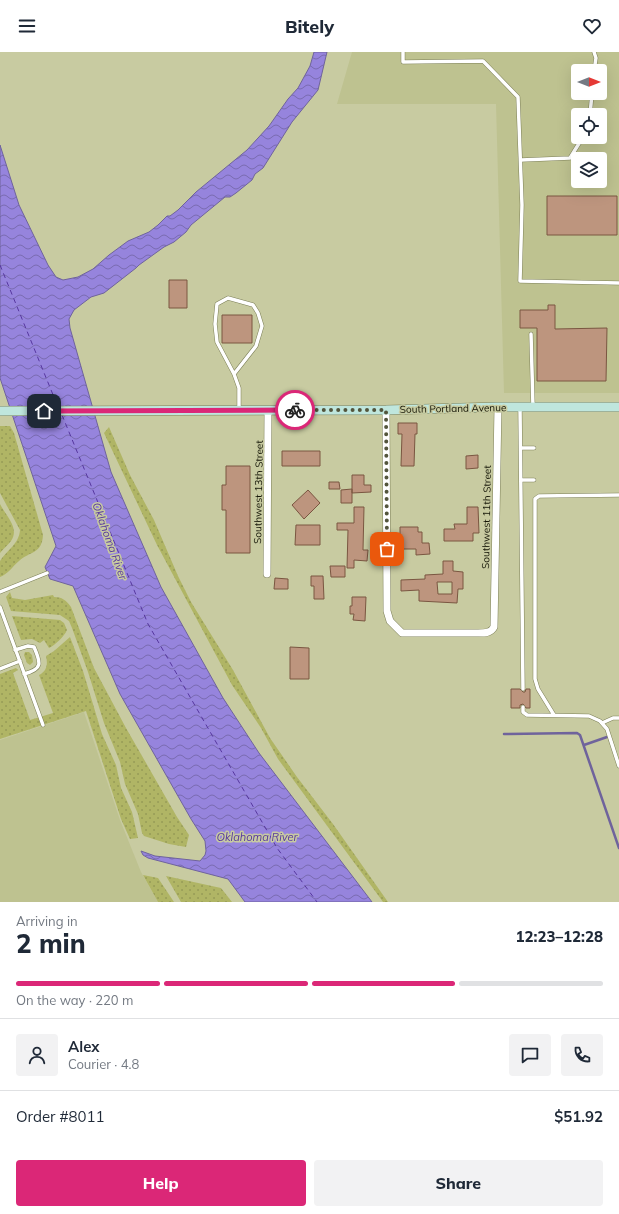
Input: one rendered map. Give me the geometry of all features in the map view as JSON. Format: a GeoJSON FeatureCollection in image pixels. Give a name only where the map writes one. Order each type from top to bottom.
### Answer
{"type":"FeatureCollection","features":[{"type":"Feature","properties":{"kind":"main road","name":"South Portland Avenue"},"geometry":{"type":"LineString","coordinates":[[0,411],[386,410],[619,406]]}},
{"type":"Feature","properties":{"kind":"street","name":"Southwest 11th Street"},"geometry":{"type":"LineString","coordinates":[[386,410],[387,611],[390,621],[402,633],[487,633],[492,631],[494,627],[498,407]]}},
{"type":"Feature","properties":{"kind":"street","name":"Southwest 13th Street"},"geometry":{"type":"LineString","coordinates":[[267,574],[268,410]]}},
{"type":"Feature","properties":{"kind":"lane"},"geometry":{"type":"LineString","coordinates":[[403,52],[403,62],[483,61],[518,96],[522,205],[520,281],[619,283]]}},
{"type":"Feature","properties":{"kind":"lane"},"geometry":{"type":"LineString","coordinates":[[594,52],[596,58],[595,64]]}},
{"type":"Feature","properties":{"kind":"lane"},"geometry":{"type":"LineString","coordinates":[[521,160],[570,158],[579,144]]}},
{"type":"Feature","properties":{"kind":"lane"},"geometry":{"type":"LineString","coordinates":[[234,374],[256,346],[262,326],[258,313],[253,305],[228,298],[217,304],[215,324],[217,342],[234,374],[239,388],[239,410]]}},
{"type":"Feature","properties":{"kind":"lane"},"geometry":{"type":"LineString","coordinates":[[531,334],[533,407]]}},
{"type":"Feature","properties":{"kind":"lane"},"geometry":{"type":"LineString","coordinates":[[520,407],[522,480],[523,689]]}},
{"type":"Feature","properties":{"kind":"lane"},"geometry":{"type":"LineString","coordinates":[[521,448],[534,448]]}},
{"type":"Feature","properties":{"kind":"lane"},"geometry":{"type":"LineString","coordinates":[[522,480],[534,480]]}},
{"type":"Feature","properties":{"kind":"lane"},"geometry":{"type":"LineString","coordinates":[[554,715],[538,689],[535,679],[535,499],[539,496],[619,495]]}},
{"type":"Feature","properties":{"kind":"lane"},"geometry":{"type":"LineString","coordinates":[[0,592],[47,573]]}},
{"type":"Feature","properties":{"kind":"lane"},"geometry":{"type":"LineString","coordinates":[[0,607],[43,725]]}},
{"type":"Feature","properties":{"kind":"lane"},"geometry":{"type":"LineString","coordinates":[[16,650],[28,646],[34,647],[40,661],[36,670],[24,674]]}},
{"type":"Feature","properties":{"kind":"lane"},"geometry":{"type":"LineString","coordinates":[[0,669],[20,662]]}},
{"type":"Feature","properties":{"kind":"lane"},"geometry":{"type":"LineString","coordinates":[[523,708],[525,714],[589,716],[600,721],[607,729],[619,766]]}},
{"type":"Feature","properties":{"kind":"lane"},"geometry":{"type":"LineString","coordinates":[[602,723],[613,718],[619,718]]}},
{"type":"Feature","properties":{"kind":"shaded area"},"geometry":{"type":"Polygon","coordinates":[[[352,52],[619,52],[619,393],[504,393],[496,104],[337,104],[352,52]]]}},
{"type":"Feature","properties":{"kind":"shaded area"},"geometry":{"type":"Polygon","coordinates":[[[0,426],[10,426],[14,433],[43,535],[38,549],[23,558],[8,572],[0,577],[0,561],[15,543],[20,530],[0,493],[0,426]]]}},
{"type":"Feature","properties":{"kind":"shaded area"},"geometry":{"type":"Polygon","coordinates":[[[109,427],[130,475],[154,520],[191,602],[233,670],[270,738],[388,902],[383,902],[278,759],[261,728],[232,685],[157,545],[104,433],[109,427]]]}},
{"type":"Feature","properties":{"kind":"shaded area"},"geometry":{"type":"Polygon","coordinates":[[[0,504],[11,522],[14,531],[11,541],[0,553],[0,504]]]}},
{"type":"Feature","properties":{"kind":"shaded area"},"geometry":{"type":"Polygon","coordinates":[[[10,592],[12,598],[25,600],[53,595],[54,597],[64,599],[71,607],[94,668],[126,728],[177,817],[189,835],[186,847],[169,844],[144,836],[142,833],[138,814],[125,784],[120,762],[104,723],[88,672],[69,621],[60,615],[11,611],[6,597],[10,592]]]}},
{"type":"Feature","properties":{"kind":"shaded area"},"geometry":{"type":"Polygon","coordinates":[[[12,616],[60,620],[64,623],[67,630],[54,645],[49,648],[44,640],[40,643],[32,639],[21,640],[12,616]]]}},
{"type":"Feature","properties":{"kind":"shaded area"},"geometry":{"type":"Polygon","coordinates":[[[70,637],[83,671],[102,734],[116,765],[121,788],[132,812],[138,838],[130,839],[121,819],[86,711],[0,739],[0,674],[16,668],[18,670],[13,673],[30,720],[53,713],[39,675],[46,667],[46,656],[70,637]]]}},
{"type":"Feature","properties":{"kind":"shaded area"},"geometry":{"type":"Polygon","coordinates":[[[25,652],[29,652],[32,655],[33,662],[30,665],[27,663],[24,655],[25,652]]]}},
{"type":"Feature","properties":{"kind":"shaded area"},"geometry":{"type":"Polygon","coordinates":[[[84,712],[120,820],[141,872],[158,902],[0,902],[0,740],[84,712]]]}},
{"type":"Feature","properties":{"kind":"shaded area"},"geometry":{"type":"Polygon","coordinates":[[[143,875],[158,878],[174,902],[158,902],[143,875]]]}},
{"type":"Feature","properties":{"kind":"shaded area"},"geometry":{"type":"Polygon","coordinates":[[[166,876],[221,888],[232,902],[181,902],[166,876]]]}},
{"type":"Feature","properties":{"kind":"water","name":"Oklahoma River"},"geometry":{"type":"Polygon","coordinates":[[[314,52],[327,52],[318,90],[292,122],[263,168],[255,174],[252,180],[230,197],[225,197],[191,225],[186,232],[174,242],[164,247],[139,265],[104,293],[91,297],[74,310],[69,319],[70,328],[111,472],[161,587],[223,698],[259,753],[372,902],[245,902],[228,879],[148,858],[143,855],[141,851],[155,856],[200,861],[205,855],[206,851],[205,841],[120,694],[73,586],[50,579],[45,567],[56,546],[0,378],[0,145],[19,205],[48,265],[56,277],[63,280],[78,277],[93,269],[128,241],[149,232],[167,216],[170,216],[178,210],[196,192],[247,150],[269,126],[288,99],[298,88],[310,66],[314,52]]]}},
{"type":"Feature","properties":{"kind":"building"},"geometry":{"type":"Polygon","coordinates":[[[547,196],[617,196],[617,235],[547,235],[547,196]]]}},
{"type":"Feature","properties":{"kind":"building"},"geometry":{"type":"Polygon","coordinates":[[[169,280],[187,280],[187,308],[169,308],[169,280]]]}},
{"type":"Feature","properties":{"kind":"building"},"geometry":{"type":"Polygon","coordinates":[[[548,305],[555,305],[555,329],[607,328],[606,381],[537,381],[537,328],[520,328],[520,310],[548,310],[548,305]]]}},
{"type":"Feature","properties":{"kind":"building"},"geometry":{"type":"Polygon","coordinates":[[[222,315],[252,315],[252,343],[222,343],[222,315]]]}},
{"type":"Feature","properties":{"kind":"building"},"geometry":{"type":"Polygon","coordinates":[[[398,423],[417,423],[417,434],[415,434],[414,466],[401,466],[402,434],[398,434],[398,423]]]}},
{"type":"Feature","properties":{"kind":"building"},"geometry":{"type":"Polygon","coordinates":[[[282,451],[320,451],[320,466],[282,466],[282,451]]]}},
{"type":"Feature","properties":{"kind":"building"},"geometry":{"type":"Polygon","coordinates":[[[478,455],[478,468],[466,469],[466,456],[478,455]]]}},
{"type":"Feature","properties":{"kind":"building"},"geometry":{"type":"Polygon","coordinates":[[[226,466],[250,466],[250,553],[226,553],[226,510],[222,510],[222,485],[226,485],[226,466]]]}},
{"type":"Feature","properties":{"kind":"building"},"geometry":{"type":"Polygon","coordinates":[[[352,475],[364,475],[364,485],[371,485],[371,492],[352,493],[352,475]]]}},
{"type":"Feature","properties":{"kind":"building"},"geometry":{"type":"Polygon","coordinates":[[[329,482],[339,482],[340,489],[329,489],[329,482]]]}},
{"type":"Feature","properties":{"kind":"building"},"geometry":{"type":"Polygon","coordinates":[[[352,489],[352,503],[341,503],[341,490],[352,489]]]}},
{"type":"Feature","properties":{"kind":"building"},"geometry":{"type":"Polygon","coordinates":[[[308,490],[320,503],[304,519],[292,505],[308,490]]]}},
{"type":"Feature","properties":{"kind":"building"},"geometry":{"type":"Polygon","coordinates":[[[354,507],[364,507],[363,550],[368,550],[367,561],[354,560],[354,568],[347,568],[348,530],[337,530],[337,523],[354,523],[354,507]]]}},
{"type":"Feature","properties":{"kind":"building"},"geometry":{"type":"Polygon","coordinates":[[[467,507],[478,507],[479,533],[473,533],[473,541],[444,541],[444,529],[455,529],[454,524],[467,524],[467,507]]]}},
{"type":"Feature","properties":{"kind":"building"},"geometry":{"type":"Polygon","coordinates":[[[296,525],[320,525],[320,545],[295,545],[296,525]]]}},
{"type":"Feature","properties":{"kind":"building"},"geometry":{"type":"Polygon","coordinates":[[[400,527],[418,527],[418,532],[422,532],[422,543],[429,543],[430,554],[416,555],[416,549],[397,549],[398,541],[400,541],[400,527]]]}},
{"type":"Feature","properties":{"kind":"building"},"geometry":{"type":"Polygon","coordinates":[[[443,561],[453,561],[453,571],[463,572],[463,589],[458,589],[457,603],[419,601],[419,590],[401,591],[401,580],[425,579],[425,575],[443,574],[443,561]],[[437,582],[438,594],[452,594],[452,582],[437,582]]]}},
{"type":"Feature","properties":{"kind":"building"},"geometry":{"type":"Polygon","coordinates":[[[330,566],[345,566],[345,577],[331,577],[330,566]]]}},
{"type":"Feature","properties":{"kind":"building"},"geometry":{"type":"Polygon","coordinates":[[[311,576],[323,576],[324,599],[314,599],[314,586],[311,586],[311,576]]]}},
{"type":"Feature","properties":{"kind":"building"},"geometry":{"type":"Polygon","coordinates":[[[275,578],[288,579],[288,589],[274,589],[275,578]]]}},
{"type":"Feature","properties":{"kind":"building"},"geometry":{"type":"Polygon","coordinates":[[[352,597],[366,597],[365,621],[353,620],[354,614],[350,614],[352,597]]]}},
{"type":"Feature","properties":{"kind":"building"},"geometry":{"type":"Polygon","coordinates":[[[290,647],[309,648],[309,679],[290,679],[290,647]]]}},
{"type":"Feature","properties":{"kind":"building"},"geometry":{"type":"Polygon","coordinates":[[[511,689],[520,689],[525,692],[526,689],[530,689],[530,708],[526,708],[523,704],[520,705],[520,708],[511,708],[511,689]]]}},
{"type":"Feature","properties":{"kind":"waterway"},"geometry":{"type":"LineString","coordinates":[[504,734],[577,733],[580,735],[619,848]]}},
{"type":"Feature","properties":{"kind":"waterway"},"geometry":{"type":"LineString","coordinates":[[584,745],[607,737]]}},
{"type":"Feature","properties":{"kind":"ferry route"},"geometry":{"type":"LineString","coordinates":[[0,265],[58,407]]}},
{"type":"Feature","properties":{"kind":"ferry route"},"geometry":{"type":"LineString","coordinates":[[62,415],[148,624],[277,848],[317,902]]}},
{"type":"Feature","properties":{"kind":"way so far"},"geometry":{"type":"LineString","coordinates":[[295,410],[386,410],[387,549]]}},
{"type":"Feature","properties":{"kind":"route"},"geometry":{"type":"LineString","coordinates":[[44,411],[295,410]]}}]}
